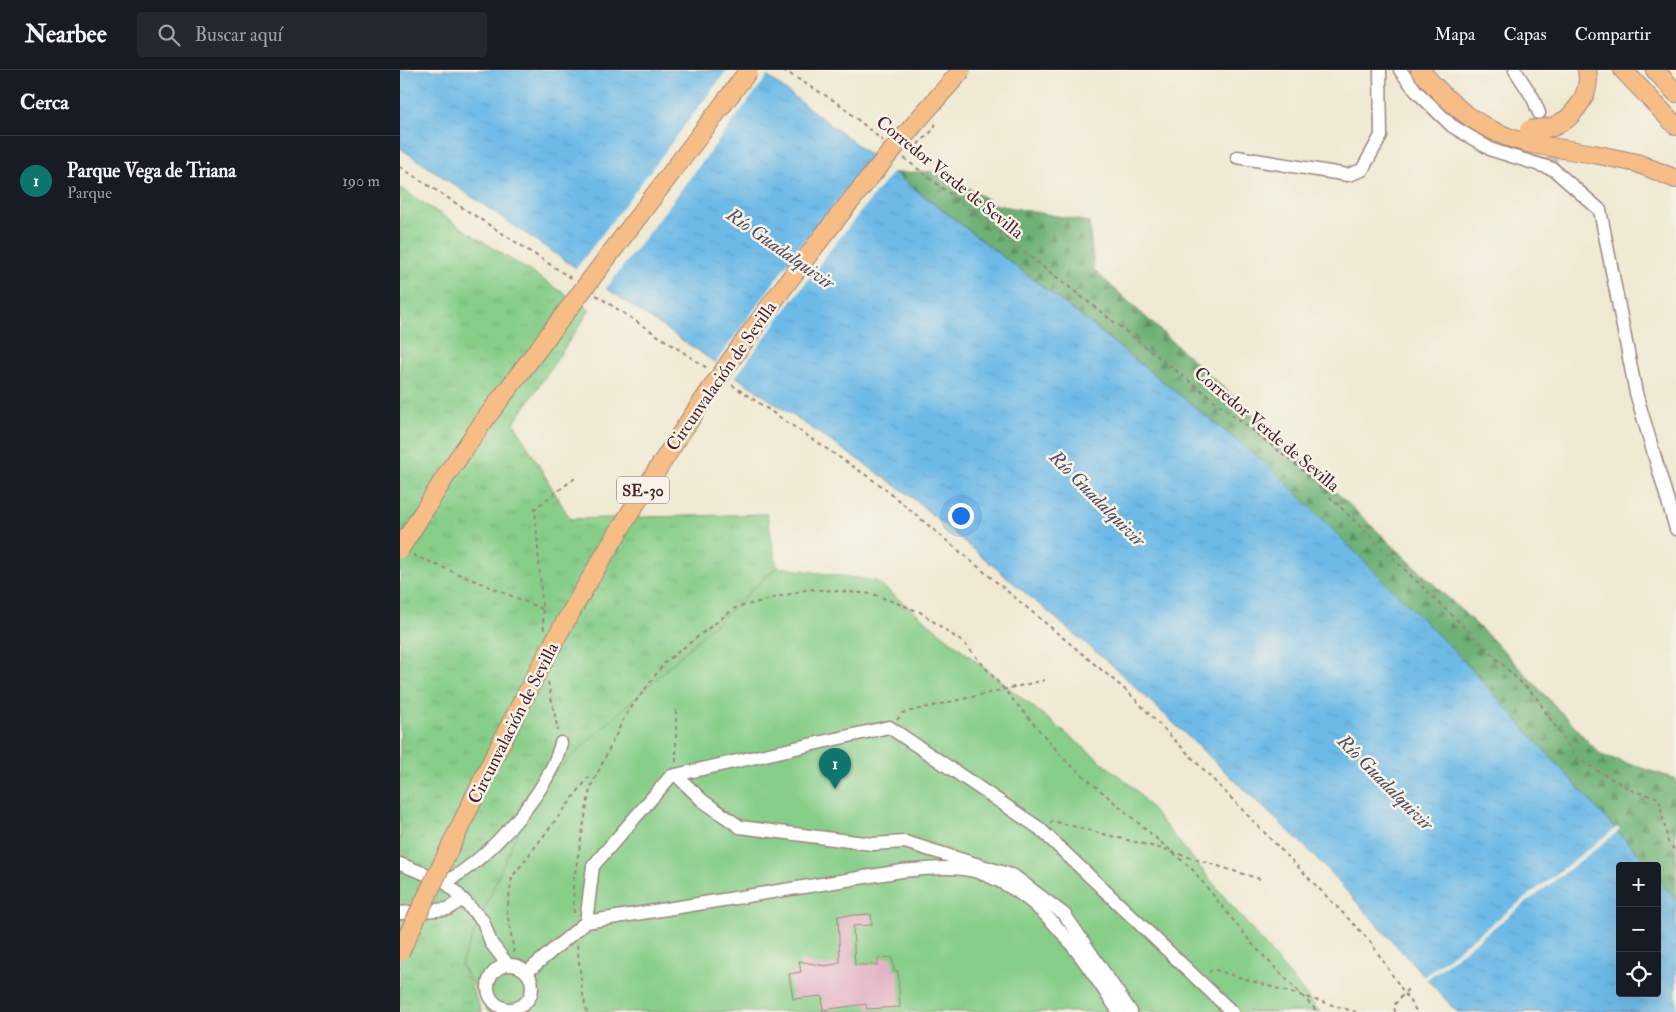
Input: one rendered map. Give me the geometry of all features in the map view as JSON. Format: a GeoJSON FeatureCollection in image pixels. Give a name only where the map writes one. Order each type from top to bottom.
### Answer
{"type":"FeatureCollection","features":[{"type":"Feature","properties":{"kind":"highway"},"geometry":{"type":"LineString","coordinates":[[400,549],[447,474],[486,418],[749,70]]}},
{"type":"Feature","properties":{"kind":"highway","name":"Circunvalación de Sevilla"},"geometry":{"type":"LineString","coordinates":[[400,952],[532,683],[583,592],[651,478],[714,383],[816,243],[877,166],[962,70]]}},
{"type":"Feature","properties":{"kind":"highway"},"geometry":{"type":"LineString","coordinates":[[1420,70],[1453,104],[1478,124],[1505,137],[1531,137],[1567,119],[1583,99],[1588,87],[1588,70]]}},
{"type":"Feature","properties":{"kind":"highway"},"geometry":{"type":"LineString","coordinates":[[1436,70],[1478,111],[1531,137],[1594,154],[1637,163],[1676,179]]}},
{"type":"Feature","properties":{"kind":"highway"},"geometry":{"type":"LineString","coordinates":[[1623,70],[1676,126]]}},
{"type":"Feature","properties":{"kind":"highway"},"geometry":{"type":"LineString","coordinates":[[1654,70],[1676,93]]}},
{"type":"Feature","properties":{"kind":"street"},"geometry":{"type":"LineString","coordinates":[[1237,157],[1348,175],[1362,170],[1380,136],[1380,70]]}},
{"type":"Feature","properties":{"kind":"street"},"geometry":{"type":"LineString","coordinates":[[1400,70],[1416,91],[1452,126],[1492,150],[1553,169],[1600,210],[1636,393],[1676,529]]}},
{"type":"Feature","properties":{"kind":"street"},"geometry":{"type":"LineString","coordinates":[[1515,70],[1533,98],[1539,113]]}},
{"type":"Feature","properties":{"kind":"street"},"geometry":{"type":"LineString","coordinates":[[581,926],[593,866],[671,776],[889,727],[1043,832],[1232,1012]]}},
{"type":"Feature","properties":{"kind":"street"},"geometry":{"type":"LineString","coordinates":[[446,882],[467,870],[516,822],[557,760],[561,742]]}},
{"type":"Feature","properties":{"kind":"street"},"geometry":{"type":"LineString","coordinates":[[676,775],[703,801],[740,827],[872,844],[905,842],[1014,876],[1065,915],[1130,1012]]}},
{"type":"Feature","properties":{"kind":"street"},"geometry":{"type":"LineString","coordinates":[[400,864],[446,882],[483,921],[491,943],[511,965],[526,972],[530,978],[532,991],[519,1009],[504,1008],[497,1005],[488,992],[490,977],[501,967],[511,965]]}},
{"type":"Feature","properties":{"kind":"street"},"geometry":{"type":"LineString","coordinates":[[526,972],[581,926],[902,870],[943,868],[977,872],[1017,891],[1053,920],[1118,1012]]}},
{"type":"Feature","properties":{"kind":"street"},"geometry":{"type":"LineString","coordinates":[[400,913],[448,909],[462,899]]}},
{"type":"Feature","properties":{"kind":"path","name":"Corredor Verde de Sevilla"},"geometry":{"type":"LineString","coordinates":[[783,70],[838,103],[889,146]]}},
{"type":"Feature","properties":{"kind":"path","name":"Corredor Verde de Sevilla"},"geometry":{"type":"LineString","coordinates":[[934,129],[904,158],[1298,466],[1536,697],[1577,759],[1633,791],[1659,798],[1668,842],[1676,852]]}},
{"type":"Feature","properties":{"kind":"path"},"geometry":{"type":"LineString","coordinates":[[400,167],[580,284]]}},
{"type":"Feature","properties":{"kind":"path"},"geometry":{"type":"LineString","coordinates":[[596,295],[710,370]]}},
{"type":"Feature","properties":{"kind":"path"},"geometry":{"type":"LineString","coordinates":[[726,381],[879,484],[1128,692],[1369,940],[1417,1012]]}},
{"type":"Feature","properties":{"kind":"path"},"geometry":{"type":"LineString","coordinates":[[544,636],[535,508],[575,478]]}},
{"type":"Feature","properties":{"kind":"path"},"geometry":{"type":"LineString","coordinates":[[400,549],[542,609]]}},
{"type":"Feature","properties":{"kind":"path"},"geometry":{"type":"LineString","coordinates":[[587,1012],[583,996],[581,926],[572,884],[590,789],[621,725],[665,662],[735,608],[809,590],[873,594],[920,612],[965,644],[1065,760],[1192,870],[1254,946],[1318,1012]]}},
{"type":"Feature","properties":{"kind":"path"},"geometry":{"type":"LineString","coordinates":[[547,673],[549,693],[561,742]]}},
{"type":"Feature","properties":{"kind":"path"},"geometry":{"type":"LineString","coordinates":[[892,728],[902,713],[1045,680]]}},
{"type":"Feature","properties":{"kind":"path"},"geometry":{"type":"LineString","coordinates":[[676,707],[676,775]]}},
{"type":"Feature","properties":{"kind":"path"},"geometry":{"type":"LineString","coordinates":[[511,965],[514,950],[506,911],[512,877],[592,773]]}},
{"type":"Feature","properties":{"kind":"path"},"geometry":{"type":"LineString","coordinates":[[1043,832],[1052,821],[1170,851],[1260,879]]}},
{"type":"Feature","properties":{"kind":"path"},"geometry":{"type":"LineString","coordinates":[[1200,982],[1212,969],[1356,1012]]}},
{"type":"Feature","properties":{"kind":"path"},"geometry":{"type":"LineString","coordinates":[[1395,1012],[1394,1005],[1405,995],[1408,989]]}},
{"type":"Feature","properties":{"kind":"green space"},"geometry":{"type":"Polygon","coordinates":[[[939,171],[997,205],[1089,222],[1094,270],[1286,445],[1497,644],[1601,755],[1676,779],[1676,901],[1661,882],[1661,862],[1645,862],[1463,660],[1269,466],[1060,300],[894,173],[939,171]]]}},
{"type":"Feature","properties":{"kind":"green space"},"geometry":{"type":"Polygon","coordinates":[[[400,188],[590,310],[514,423],[570,519],[767,514],[777,567],[537,790],[461,964],[482,1012],[400,1012],[400,188]]]}},
{"type":"Feature","properties":{"kind":"green space"},"geometry":{"type":"Polygon","coordinates":[[[777,567],[876,581],[1134,788],[1320,1012],[488,1012],[461,964],[535,790],[777,567]]]}},
{"type":"Feature","properties":{"kind":"water","name":"Río Guadalquivir"},"geometry":{"type":"Polygon","coordinates":[[[400,70],[759,70],[1060,300],[1269,466],[1463,660],[1645,862],[1616,862],[1616,997],[1661,997],[1661,882],[1676,901],[1676,1012],[1457,1012],[1310,851],[1115,668],[904,491],[400,148],[400,70]]]}},
{"type":"Feature","properties":{"kind":"pier"},"geometry":{"type":"Polygon","coordinates":[[[727,70],[763,70],[769,74],[605,290],[575,270],[727,70]]]}},
{"type":"Feature","properties":{"kind":"pier"},"geometry":{"type":"Polygon","coordinates":[[[876,156],[894,170],[826,255],[734,379],[714,365],[805,239],[876,156]]]}},
{"type":"Feature","properties":{"kind":"pier"},"geometry":{"type":"Polygon","coordinates":[[[1617,827],[1620,830],[1426,980],[1423,977],[1617,827]]]}},
{"type":"Feature","properties":{"kind":"building"},"geometry":{"type":"Polygon","coordinates":[[[871,914],[872,925],[853,926],[855,965],[878,965],[878,958],[892,957],[894,971],[898,971],[900,1007],[867,1009],[866,1004],[823,1010],[822,996],[793,999],[789,974],[801,972],[799,961],[825,966],[840,963],[838,916],[871,914]]]}},
{"type":"Feature","properties":{"kind":"tunnel"},"geometry":{"type":"LineString","coordinates":[[1547,139],[1553,169]]}},
{"type":"Feature","properties":{"kind":"place","name":"Parque Vega de Triana"},"geometry":{"type":"Point","coordinates":[835,789]}}]}
